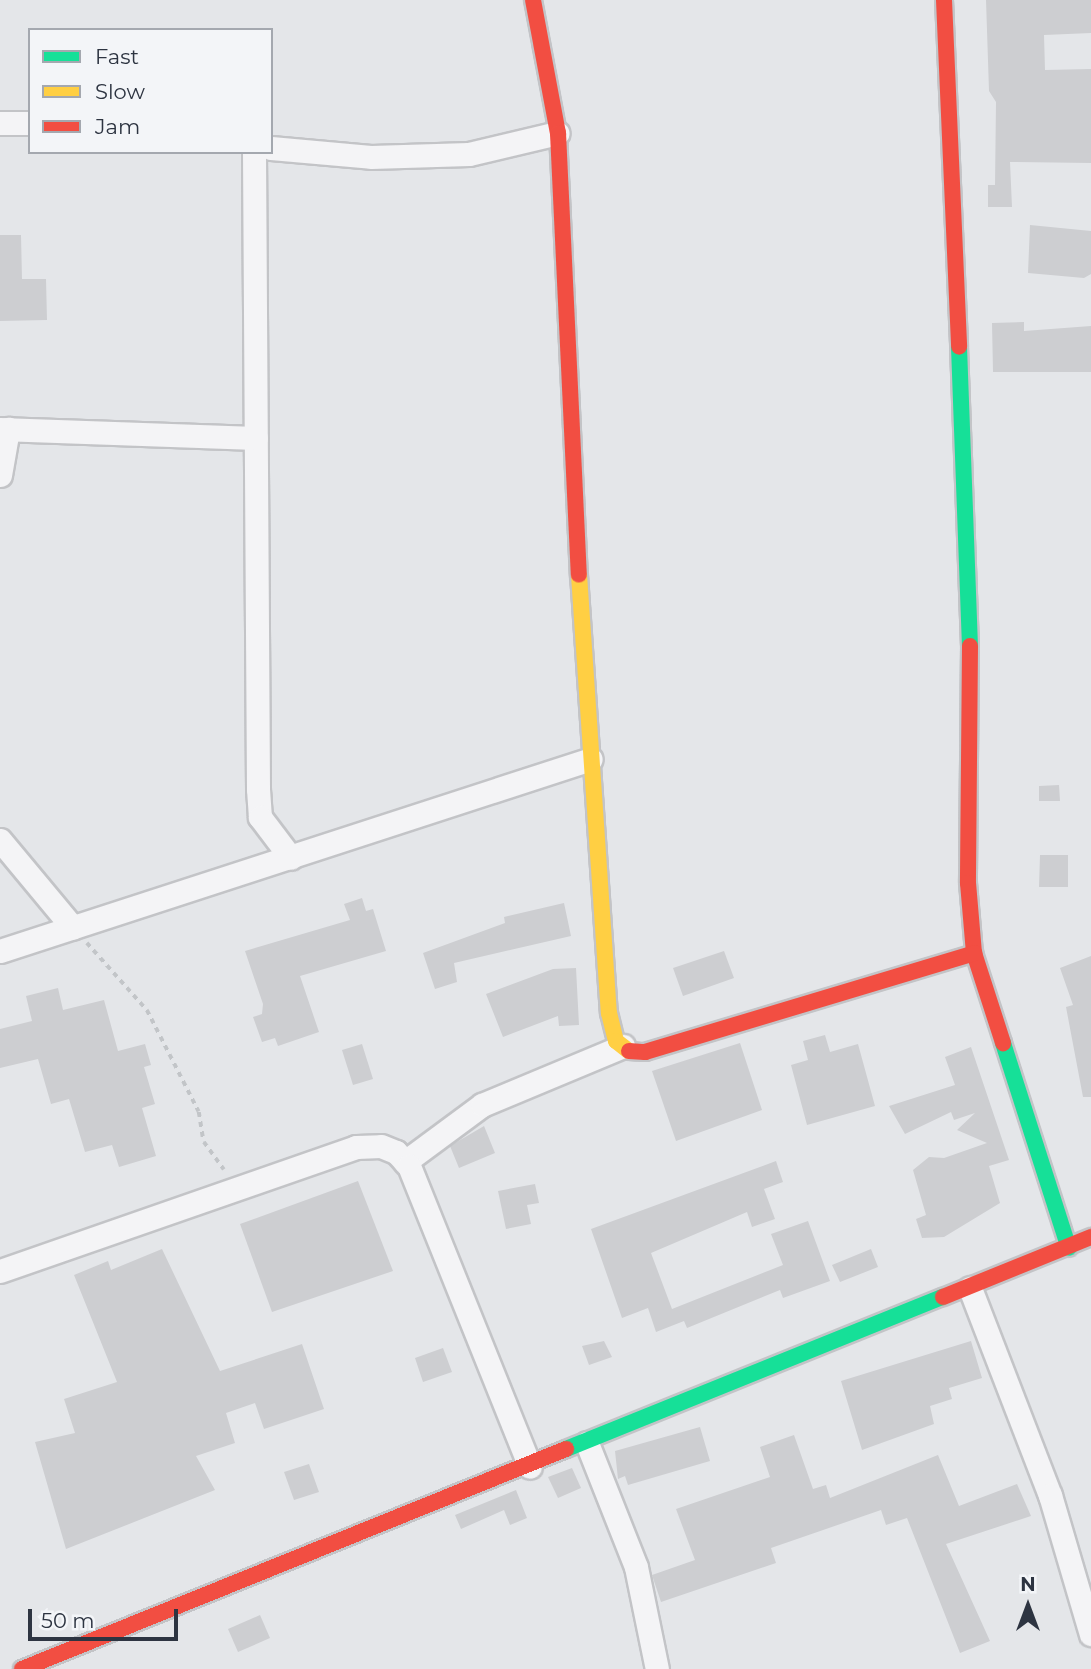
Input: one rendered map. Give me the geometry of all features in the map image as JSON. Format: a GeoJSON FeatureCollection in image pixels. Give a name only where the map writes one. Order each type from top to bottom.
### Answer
{"type":"FeatureCollection","features":[{"type":"Feature","properties":{"kind":"street"},"geometry":{"type":"LineString","coordinates":[[533,0],[558,133],[591,759],[609,1013],[623,1046]]}},
{"type":"Feature","properties":{"kind":"street"},"geometry":{"type":"LineString","coordinates":[[944,0],[970,594],[968,883],[974,953],[1069,1248]]}},
{"type":"Feature","properties":{"kind":"street"},"geometry":{"type":"LineString","coordinates":[[0,123],[28,123]]}},
{"type":"Feature","properties":{"kind":"street"},"geometry":{"type":"LineString","coordinates":[[273,148],[371,157],[469,154],[558,133]]}},
{"type":"Feature","properties":{"kind":"street"},"geometry":{"type":"LineString","coordinates":[[254,154],[260,817],[291,858]]}},
{"type":"Feature","properties":{"kind":"street"},"geometry":{"type":"LineString","coordinates":[[0,475],[4,429],[256,438]]}},
{"type":"Feature","properties":{"kind":"street"},"geometry":{"type":"LineString","coordinates":[[0,951],[591,759]]}},
{"type":"Feature","properties":{"kind":"street"},"geometry":{"type":"LineString","coordinates":[[0,840],[73,928]]}},
{"type":"Feature","properties":{"kind":"street"},"geometry":{"type":"LineString","coordinates":[[405,1162],[482,1105],[623,1046],[645,1052],[689,1041],[974,953]]}},
{"type":"Feature","properties":{"kind":"street"},"geometry":{"type":"LineString","coordinates":[[0,1271],[356,1147],[380,1146],[405,1162],[530,1467]]}},
{"type":"Feature","properties":{"kind":"street"},"geometry":{"type":"LineString","coordinates":[[28,1668],[530,1467],[1091,1237]]}},
{"type":"Feature","properties":{"kind":"street"},"geometry":{"type":"LineString","coordinates":[[970,1288],[1050,1495],[1091,1634]]}},
{"type":"Feature","properties":{"kind":"street"},"geometry":{"type":"LineString","coordinates":[[587,1443],[636,1567],[657,1669]]}},
{"type":"Feature","properties":{"kind":"path"},"geometry":{"type":"LineString","coordinates":[[73,928],[148,1010],[199,1112],[204,1142],[221,1168],[245,1186]]}},
{"type":"Feature","properties":{"kind":"building"},"geometry":{"type":"Polygon","coordinates":[[[986,0],[1091,0],[1091,33],[1044,35],[1045,70],[1091,69],[1091,163],[1010,162],[1012,207],[988,207],[988,185],[995,185],[996,102],[989,91],[986,0]]]}},
{"type":"Feature","properties":{"kind":"building"},"geometry":{"type":"Polygon","coordinates":[[[1030,225],[1091,231],[1091,274],[1084,278],[1028,273],[1030,225]]]}},
{"type":"Feature","properties":{"kind":"building"},"geometry":{"type":"Polygon","coordinates":[[[0,235],[21,235],[22,279],[46,279],[47,320],[0,321],[0,235]]]}},
{"type":"Feature","properties":{"kind":"building"},"geometry":{"type":"Polygon","coordinates":[[[1024,322],[1024,331],[1091,326],[1091,372],[993,372],[992,323],[1024,322]]]}},
{"type":"Feature","properties":{"kind":"building"},"geometry":{"type":"Polygon","coordinates":[[[1059,785],[1060,801],[1039,801],[1039,786],[1059,785]]]}},
{"type":"Feature","properties":{"kind":"building"},"geometry":{"type":"Polygon","coordinates":[[[1040,855],[1068,855],[1068,887],[1039,887],[1040,855]]]}},
{"type":"Feature","properties":{"kind":"building"},"geometry":{"type":"Polygon","coordinates":[[[362,898],[366,911],[373,909],[386,951],[300,976],[319,1032],[278,1046],[275,1038],[262,1042],[253,1017],[262,1014],[263,1004],[245,951],[350,920],[344,904],[362,898]]]}},
{"type":"Feature","properties":{"kind":"building"},"geometry":{"type":"Polygon","coordinates":[[[564,903],[571,936],[454,963],[457,982],[435,989],[423,953],[505,923],[504,917],[564,903]]]}},
{"type":"Feature","properties":{"kind":"building"},"geometry":{"type":"Polygon","coordinates":[[[724,951],[734,978],[683,996],[673,968],[724,951]]]}},
{"type":"Feature","properties":{"kind":"building"},"geometry":{"type":"Polygon","coordinates":[[[1091,956],[1091,1097],[1083,1097],[1066,1007],[1073,1005],[1060,968],[1091,956]]]}},
{"type":"Feature","properties":{"kind":"building"},"geometry":{"type":"Polygon","coordinates":[[[576,968],[579,1025],[559,1026],[558,1016],[503,1037],[486,994],[553,969],[576,968]]]}},
{"type":"Feature","properties":{"kind":"building"},"geometry":{"type":"Polygon","coordinates":[[[58,988],[63,1010],[104,1000],[118,1051],[145,1044],[151,1065],[144,1067],[155,1104],[142,1108],[156,1156],[119,1167],[112,1145],[85,1152],[69,1099],[51,1104],[38,1059],[0,1068],[0,1029],[32,1021],[26,996],[58,988]]]}},
{"type":"Feature","properties":{"kind":"building"},"geometry":{"type":"Polygon","coordinates":[[[825,1035],[830,1052],[858,1044],[875,1106],[807,1125],[791,1065],[808,1060],[803,1041],[825,1035]]]}},
{"type":"Feature","properties":{"kind":"building"},"geometry":{"type":"Polygon","coordinates":[[[740,1043],[762,1110],[676,1141],[652,1071],[740,1043]]]}},
{"type":"Feature","properties":{"kind":"building"},"geometry":{"type":"Polygon","coordinates":[[[362,1044],[373,1079],[353,1085],[342,1050],[362,1044]]]}},
{"type":"Feature","properties":{"kind":"building"},"geometry":{"type":"Polygon","coordinates":[[[971,1047],[1009,1160],[989,1166],[1000,1203],[944,1237],[922,1238],[916,1219],[926,1215],[913,1170],[929,1157],[944,1158],[987,1143],[957,1130],[975,1113],[954,1120],[951,1112],[905,1134],[889,1106],[955,1085],[945,1057],[971,1047]]]}},
{"type":"Feature","properties":{"kind":"building"},"geometry":{"type":"Polygon","coordinates":[[[484,1126],[495,1153],[459,1168],[450,1146],[484,1126]]]}},
{"type":"Feature","properties":{"kind":"building"},"geometry":{"type":"Polygon","coordinates":[[[776,1161],[783,1182],[764,1189],[775,1219],[752,1227],[747,1212],[651,1253],[672,1309],[783,1265],[771,1234],[808,1221],[830,1281],[783,1298],[780,1290],[687,1328],[684,1321],[656,1332],[648,1308],[622,1318],[591,1229],[776,1161]]]}},
{"type":"Feature","properties":{"kind":"building"},"geometry":{"type":"Polygon","coordinates":[[[358,1181],[393,1271],[272,1312],[240,1224],[358,1181]]]}},
{"type":"Feature","properties":{"kind":"building"},"geometry":{"type":"Polygon","coordinates":[[[535,1184],[539,1203],[527,1205],[531,1224],[506,1229],[498,1191],[535,1184]]]}},
{"type":"Feature","properties":{"kind":"building"},"geometry":{"type":"Polygon","coordinates":[[[162,1249],[220,1371],[302,1344],[324,1409],[264,1429],[255,1403],[226,1413],[235,1443],[196,1456],[215,1490],[66,1549],[35,1442],[75,1433],[64,1399],[117,1382],[74,1275],[108,1261],[111,1270],[162,1249]]]}},
{"type":"Feature","properties":{"kind":"building"},"geometry":{"type":"Polygon","coordinates":[[[871,1249],[878,1267],[840,1282],[832,1265],[871,1249]]]}},
{"type":"Feature","properties":{"kind":"building"},"geometry":{"type":"Polygon","coordinates":[[[604,1341],[612,1357],[589,1365],[582,1346],[604,1341]]]}},
{"type":"Feature","properties":{"kind":"building"},"geometry":{"type":"Polygon","coordinates":[[[971,1341],[982,1378],[949,1388],[952,1399],[930,1406],[934,1424],[862,1450],[841,1381],[971,1341]]]}},
{"type":"Feature","properties":{"kind":"building"},"geometry":{"type":"Polygon","coordinates":[[[443,1348],[452,1372],[423,1382],[415,1358],[443,1348]]]}},
{"type":"Feature","properties":{"kind":"building"},"geometry":{"type":"Polygon","coordinates":[[[700,1427],[710,1461],[628,1485],[625,1476],[618,1479],[615,1451],[700,1427]]]}},
{"type":"Feature","properties":{"kind":"building"},"geometry":{"type":"Polygon","coordinates":[[[794,1435],[813,1489],[826,1485],[830,1498],[938,1455],[959,1506],[1017,1484],[1031,1516],[946,1544],[990,1641],[960,1653],[907,1518],[886,1525],[881,1510],[771,1548],[776,1563],[661,1602],[652,1575],[695,1560],[676,1509],[770,1477],[760,1447],[794,1435]]]}},
{"type":"Feature","properties":{"kind":"building"},"geometry":{"type":"Polygon","coordinates":[[[309,1464],[319,1492],[294,1500],[284,1472],[309,1464]]]}},
{"type":"Feature","properties":{"kind":"building"},"geometry":{"type":"Polygon","coordinates":[[[572,1468],[581,1488],[558,1498],[548,1477],[572,1468]]]}},
{"type":"Feature","properties":{"kind":"building"},"geometry":{"type":"Polygon","coordinates":[[[516,1490],[527,1518],[510,1525],[504,1510],[461,1529],[455,1515],[516,1490]]]}},
{"type":"Feature","properties":{"kind":"building"},"geometry":{"type":"Polygon","coordinates":[[[260,1615],[270,1638],[238,1652],[228,1629],[260,1615]]]}},
{"type":"Feature","properties":{"kind":"traffic: fast"},"geometry":{"type":"LineString","coordinates":[[959,347],[970,646]]}},
{"type":"Feature","properties":{"kind":"traffic: fast"},"geometry":{"type":"LineString","coordinates":[[1003,1043],[1069,1248]]}},
{"type":"Feature","properties":{"kind":"traffic: fast"},"geometry":{"type":"LineString","coordinates":[[566,1449],[943,1297]]}},
{"type":"Feature","properties":{"kind":"traffic: slow"},"geometry":{"type":"LineString","coordinates":[[579,575],[609,1013],[616,1041],[629,1051]]}},
{"type":"Feature","properties":{"kind":"traffic: jam"},"geometry":{"type":"LineString","coordinates":[[533,0],[558,133],[579,575]]}},
{"type":"Feature","properties":{"kind":"traffic: jam"},"geometry":{"type":"LineString","coordinates":[[944,0],[959,347]]}},
{"type":"Feature","properties":{"kind":"traffic: jam"},"geometry":{"type":"LineString","coordinates":[[970,646],[968,883],[974,953],[1003,1043]]}},
{"type":"Feature","properties":{"kind":"traffic: jam"},"geometry":{"type":"LineString","coordinates":[[629,1051],[645,1052],[974,953]]}},
{"type":"Feature","properties":{"kind":"traffic: jam"},"geometry":{"type":"LineString","coordinates":[[943,1297],[1091,1237]]}},
{"type":"Feature","properties":{"kind":"traffic: jam"},"geometry":{"type":"LineString","coordinates":[[22,1669],[566,1449]]}}]}
